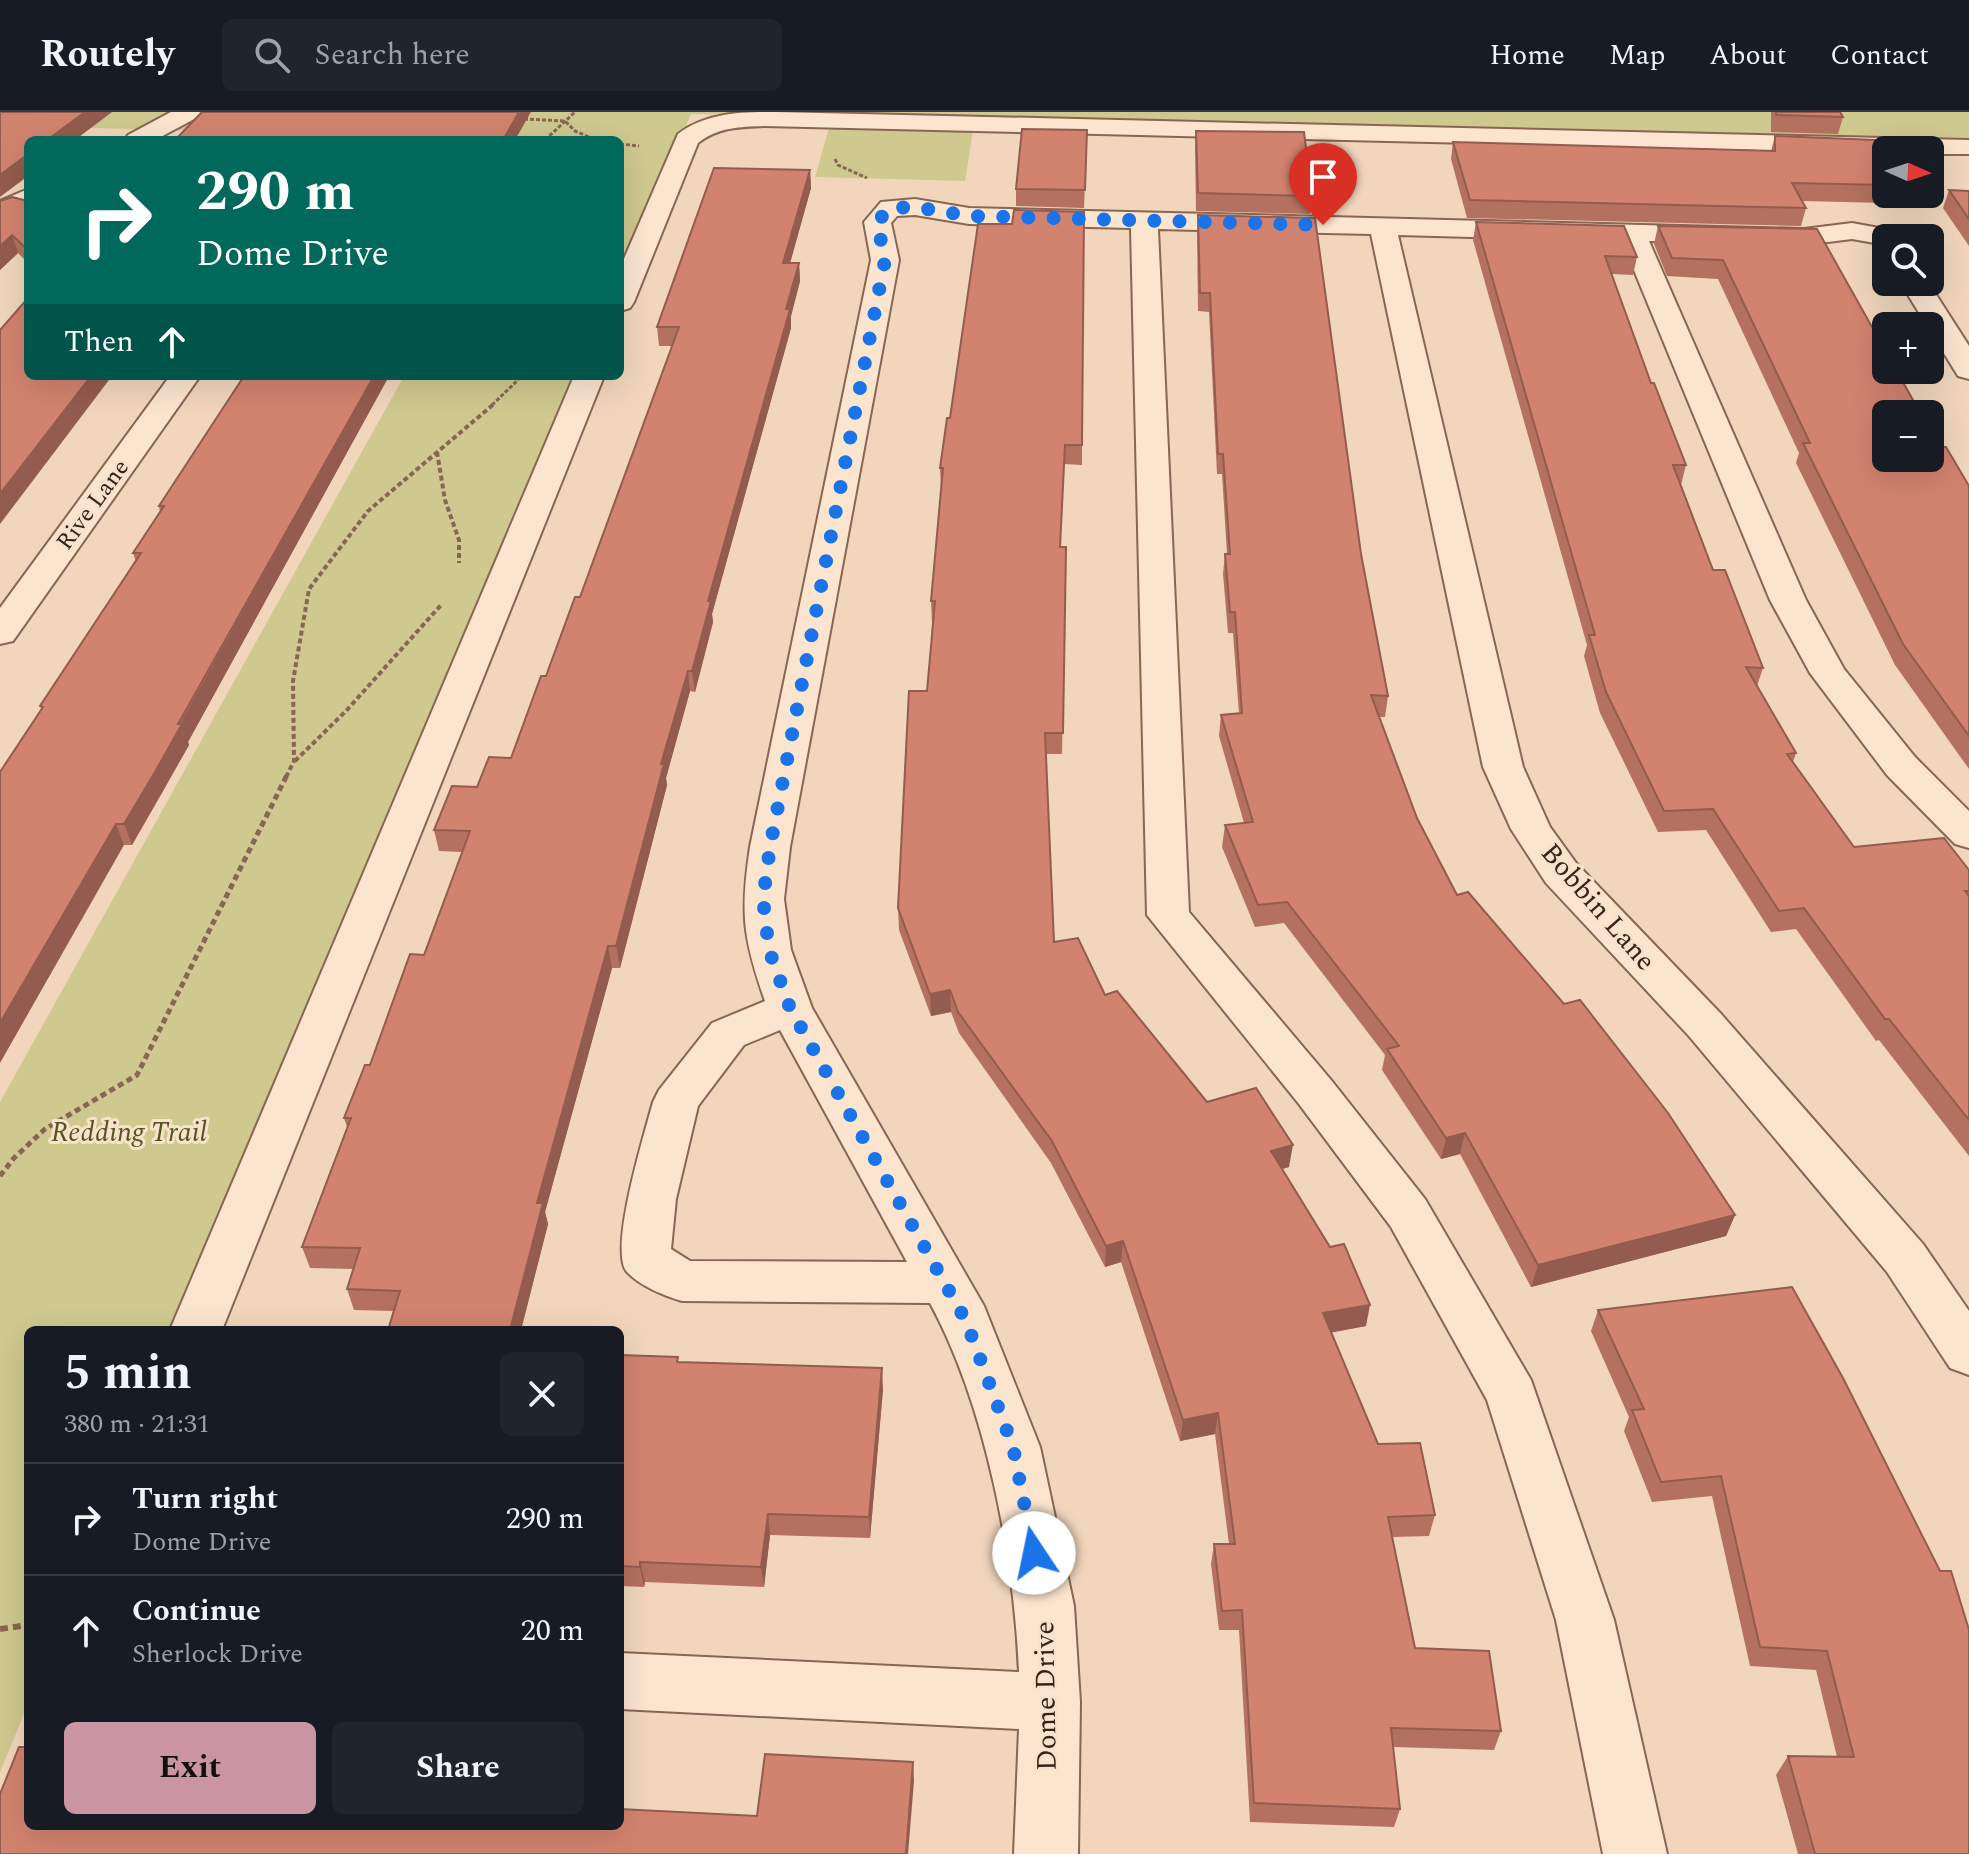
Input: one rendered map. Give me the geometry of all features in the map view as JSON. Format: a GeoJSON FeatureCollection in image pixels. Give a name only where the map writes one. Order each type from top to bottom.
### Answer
{"type":"FeatureCollection","features":[{"type":"Feature","properties":{"kind":"street"},"geometry":{"type":"LineString","coordinates":[[144,136],[189,112]]}},
{"type":"Feature","properties":{"kind":"street"},"geometry":{"type":"LineString","coordinates":[[624,292],[687,139],[705,126],[727,121],[764,119],[1969,147]]}},
{"type":"Feature","properties":{"kind":"street"},"geometry":{"type":"LineString","coordinates":[[0,211],[24,199]]}},
{"type":"Feature","properties":{"kind":"street","name":"Dome Drive"},"geometry":{"type":"LineString","coordinates":[[1046,1854],[1050,1702],[1045,1606],[1013,1447],[966,1321],[790,1008],[769,950],[763,899],[770,847],[885,260],[877,222],[890,208],[915,207],[969,216],[1144,220]]}},
{"type":"Feature","properties":{"kind":"street"},"geometry":{"type":"LineString","coordinates":[[1635,1854],[1585,1620],[1512,1396],[1408,1213],[1315,1092],[1168,915],[1144,220],[1804,237],[1852,231],[1872,235]]}},
{"type":"Feature","properties":{"kind":"street","name":"Bobbin Lane"},"geometry":{"type":"LineString","coordinates":[[1383,226],[1503,767],[1531,829],[1561,873],[1705,1025],[1905,1258],[1963,1333]]}},
{"type":"Feature","properties":{"kind":"street"},"geometry":{"type":"LineString","coordinates":[[1632,232],[1782,586],[1828,673],[1901,766],[1969,835]]}},
{"type":"Feature","properties":{"kind":"street"},"geometry":{"type":"LineString","coordinates":[[1923,296],[1969,370]]}},
{"type":"Feature","properties":{"kind":"street","name":"Rive Lane"},"geometry":{"type":"LineString","coordinates":[[0,633],[182,380]]}},
{"type":"Feature","properties":{"kind":"street"},"geometry":{"type":"LineString","coordinates":[[198,1326],[587,380]]}},
{"type":"Feature","properties":{"kind":"street"},"geometry":{"type":"LineString","coordinates":[[790,1008],[728,1034],[676,1102],[652,1199],[645,1258],[682,1281],[946,1283]]}},
{"type":"Feature","properties":{"kind":"street"},"geometry":{"type":"LineString","coordinates":[[624,1681],[1050,1702]]}},
{"type":"Feature","properties":{"kind":"path"},"geometry":{"type":"LineString","coordinates":[[549,136],[575,112]]}},
{"type":"Feature","properties":{"kind":"path"},"geometry":{"type":"LineString","coordinates":[[525,119],[565,121],[584,136]]}},
{"type":"Feature","properties":{"kind":"path"},"geometry":{"type":"LineString","coordinates":[[624,144],[639,146]]}},
{"type":"Feature","properties":{"kind":"path"},"geometry":{"type":"LineString","coordinates":[[294,761],[293,681],[309,589],[368,511],[518,380]]}},
{"type":"Feature","properties":{"kind":"path"},"geometry":{"type":"LineString","coordinates":[[437,451],[445,500],[459,540],[457,570]]}},
{"type":"Feature","properties":{"kind":"path"},"geometry":{"type":"LineString","coordinates":[[0,1176],[14,1154],[43,1127],[137,1075],[294,761],[418,633],[446,595]]}},
{"type":"Feature","properties":{"kind":"path"},"geometry":{"type":"LineString","coordinates":[[0,1629],[24,1626]]}},
{"type":"Feature","properties":{"kind":"green space"},"geometry":{"type":"Polygon","coordinates":[[[0,112],[1969,112],[1969,138],[691,114],[624,274],[624,136],[443,136],[0,126],[0,112]]]}},
{"type":"Feature","properties":{"kind":"green space"},"geometry":{"type":"Polygon","coordinates":[[[829,128],[973,131],[965,181],[815,177],[829,128]]]}},
{"type":"Feature","properties":{"kind":"green space","name":"Redding Trail"},"geometry":{"type":"Polygon","coordinates":[[[402,380],[580,380],[186,1326],[24,1326],[24,1714],[0,1772],[0,1102],[402,380]]]}},
{"type":"Feature","properties":{"kind":"building"},"geometry":{"type":"Polygon","coordinates":[[[0,112],[85,112],[52,136],[24,136],[24,157],[0,175],[0,112]]]}},
{"type":"Feature","properties":{"kind":"building"},"geometry":{"type":"Polygon","coordinates":[[[202,112],[519,112],[505,136],[179,136],[202,112]]]}},
{"type":"Feature","properties":{"kind":"building"},"geometry":{"type":"Polygon","coordinates":[[[1776,112],[1840,112],[1843,117],[1776,115],[1776,112]]]}},
{"type":"Feature","properties":{"kind":"building"},"geometry":{"type":"Polygon","coordinates":[[[1022,129],[1087,130],[1085,190],[1016,189],[1022,129]]]}},
{"type":"Feature","properties":{"kind":"building"},"geometry":{"type":"Polygon","coordinates":[[[1196,131],[1304,132],[1312,196],[1198,193],[1196,131]]]}},
{"type":"Feature","properties":{"kind":"building"},"geometry":{"type":"Polygon","coordinates":[[[1775,136],[1872,140],[1872,185],[1792,183],[1806,208],[1470,200],[1453,142],[1775,151],[1775,136]]]}},
{"type":"Feature","properties":{"kind":"building"},"geometry":{"type":"Polygon","coordinates":[[[714,168],[810,170],[783,263],[799,263],[786,309],[790,309],[708,601],[711,601],[692,671],[688,671],[661,764],[664,764],[616,946],[608,946],[537,1203],[543,1203],[511,1326],[389,1326],[400,1291],[347,1289],[360,1248],[302,1247],[351,1118],[344,1118],[365,1065],[370,1065],[410,954],[424,955],[470,831],[434,830],[452,786],[477,787],[489,757],[511,758],[541,676],[546,676],[575,597],[580,597],[679,327],[657,327],[714,168]]]}},
{"type":"Feature","properties":{"kind":"building"},"geometry":{"type":"Polygon","coordinates":[[[1949,190],[1969,191],[1969,219],[1949,190]]]}},
{"type":"Feature","properties":{"kind":"building"},"geometry":{"type":"Polygon","coordinates":[[[12,197],[24,200],[24,246],[12,235],[0,246],[0,201],[12,197]]]}},
{"type":"Feature","properties":{"kind":"building"},"geometry":{"type":"Polygon","coordinates":[[[1014,210],[1084,212],[1082,445],[1065,445],[1060,547],[1066,547],[1063,733],[1045,733],[1054,942],[1078,938],[1105,995],[1117,991],[1207,1102],[1256,1088],[1293,1145],[1271,1151],[1330,1247],[1344,1244],[1370,1305],[1323,1313],[1378,1444],[1420,1443],[1435,1515],[1388,1517],[1415,1648],[1489,1651],[1501,1731],[1391,1728],[1400,1809],[1254,1803],[1242,1610],[1222,1611],[1214,1544],[1235,1544],[1218,1413],[1183,1420],[1123,1241],[1106,1246],[1052,1141],[958,1012],[950,990],[930,994],[898,908],[909,691],[927,691],[935,601],[931,601],[943,468],[940,468],[978,224],[1012,224],[1014,210]]]}},
{"type":"Feature","properties":{"kind":"building"},"geometry":{"type":"Polygon","coordinates":[[[1198,215],[1315,218],[1361,554],[1388,696],[1371,695],[1417,818],[1457,895],[1468,892],[1564,1004],[1580,1000],[1668,1113],[1735,1215],[1538,1265],[1465,1133],[1446,1138],[1387,1049],[1399,1046],[1287,902],[1258,905],[1225,825],[1253,822],[1221,715],[1242,713],[1235,612],[1230,612],[1225,554],[1230,554],[1223,454],[1218,454],[1210,293],[1200,293],[1198,215]]]}},
{"type":"Feature","properties":{"kind":"building"},"geometry":{"type":"Polygon","coordinates":[[[1476,222],[1624,226],[1637,257],[1605,256],[1651,383],[1654,383],[1686,465],[1673,465],[1713,570],[1725,570],[1763,668],[1746,667],[1796,753],[1787,754],[1854,847],[1944,838],[1969,870],[1969,891],[1965,891],[1969,896],[1969,1120],[1889,1019],[1885,1019],[1804,908],[1779,911],[1713,809],[1664,811],[1606,692],[1589,635],[1595,635],[1476,222]]]}},
{"type":"Feature","properties":{"kind":"building"},"geometry":{"type":"Polygon","coordinates":[[[1658,226],[1817,229],[1872,327],[1872,384],[1904,384],[1913,400],[1872,400],[1872,472],[1944,472],[1946,447],[1969,486],[1969,736],[1903,644],[1803,443],[1810,443],[1723,260],[1672,258],[1658,226]]]}},
{"type":"Feature","properties":{"kind":"building"},"geometry":{"type":"Polygon","coordinates":[[[24,303],[24,380],[88,380],[0,494],[0,330],[24,303]]]}},
{"type":"Feature","properties":{"kind":"building"},"geometry":{"type":"Polygon","coordinates":[[[241,380],[372,380],[178,724],[182,724],[155,772],[124,824],[116,824],[0,1023],[0,772],[141,553],[133,553],[164,506],[159,506],[241,380]]]}},
{"type":"Feature","properties":{"kind":"building"},"geometry":{"type":"Polygon","coordinates":[[[1792,1287],[1843,1378],[1940,1571],[1951,1571],[1969,1630],[1969,1854],[1815,1854],[1788,1756],[1854,1757],[1827,1651],[1760,1647],[1721,1476],[1661,1482],[1632,1410],[1644,1409],[1598,1310],[1792,1287]]]}},
{"type":"Feature","properties":{"kind":"building"},"geometry":{"type":"Polygon","coordinates":[[[624,1355],[678,1357],[677,1362],[882,1368],[869,1517],[768,1514],[761,1567],[640,1562],[640,1567],[624,1566],[624,1355]]]}},
{"type":"Feature","properties":{"kind":"building"},"geometry":{"type":"Polygon","coordinates":[[[19,1747],[24,1747],[24,1830],[624,1830],[624,1809],[757,1816],[765,1754],[913,1762],[906,1854],[0,1854],[0,1794],[19,1747]]]}},
{"type":"Feature","properties":{"kind":"route"},"geometry":{"type":"LineString","coordinates":[[1034,1553],[1013,1447],[966,1321],[790,1008],[769,950],[763,899],[770,847],[885,260],[877,222],[882,213],[890,208],[915,207],[969,216],[1323,225]]}}]}
